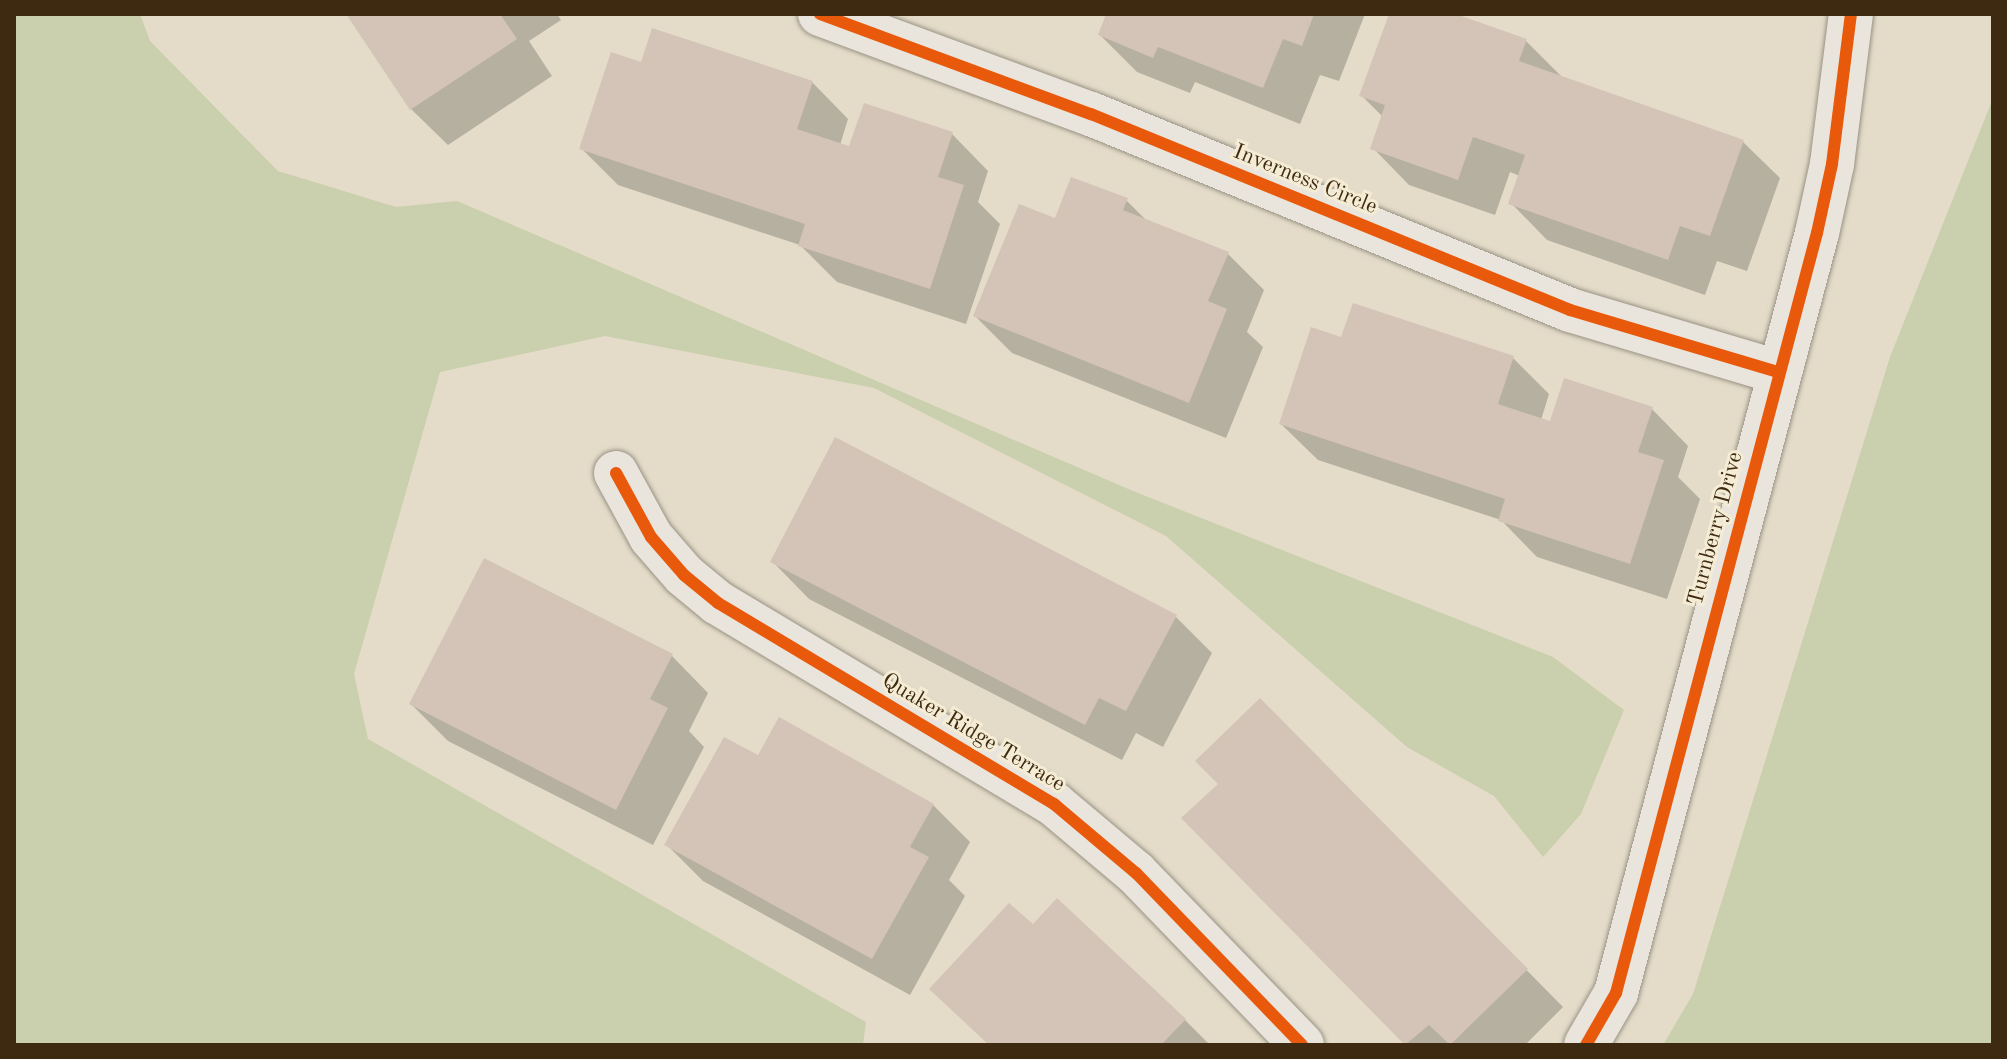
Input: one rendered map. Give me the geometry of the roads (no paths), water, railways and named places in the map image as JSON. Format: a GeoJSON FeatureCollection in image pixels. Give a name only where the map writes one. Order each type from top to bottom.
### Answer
{"type":"FeatureCollection","features":[{"type":"Feature","properties":{"kind":"street","name":"Inverness Circle"},"geometry":{"type":"LineString","coordinates":[[820,14],[1091,114],[1570,310],[1778,372]]}},
{"type":"Feature","properties":{"kind":"street","name":"Turnberry Drive"},"geometry":{"type":"LineString","coordinates":[[1586,1045],[1616,993],[1832,164],[1851,14]]}},
{"type":"Feature","properties":{"kind":"street","name":"Quaker Ridge Terrace"},"geometry":{"type":"LineString","coordinates":[[616,473],[651,537],[684,575],[718,603],[1054,804],[1136,873],[1302,1045]]}}]}
